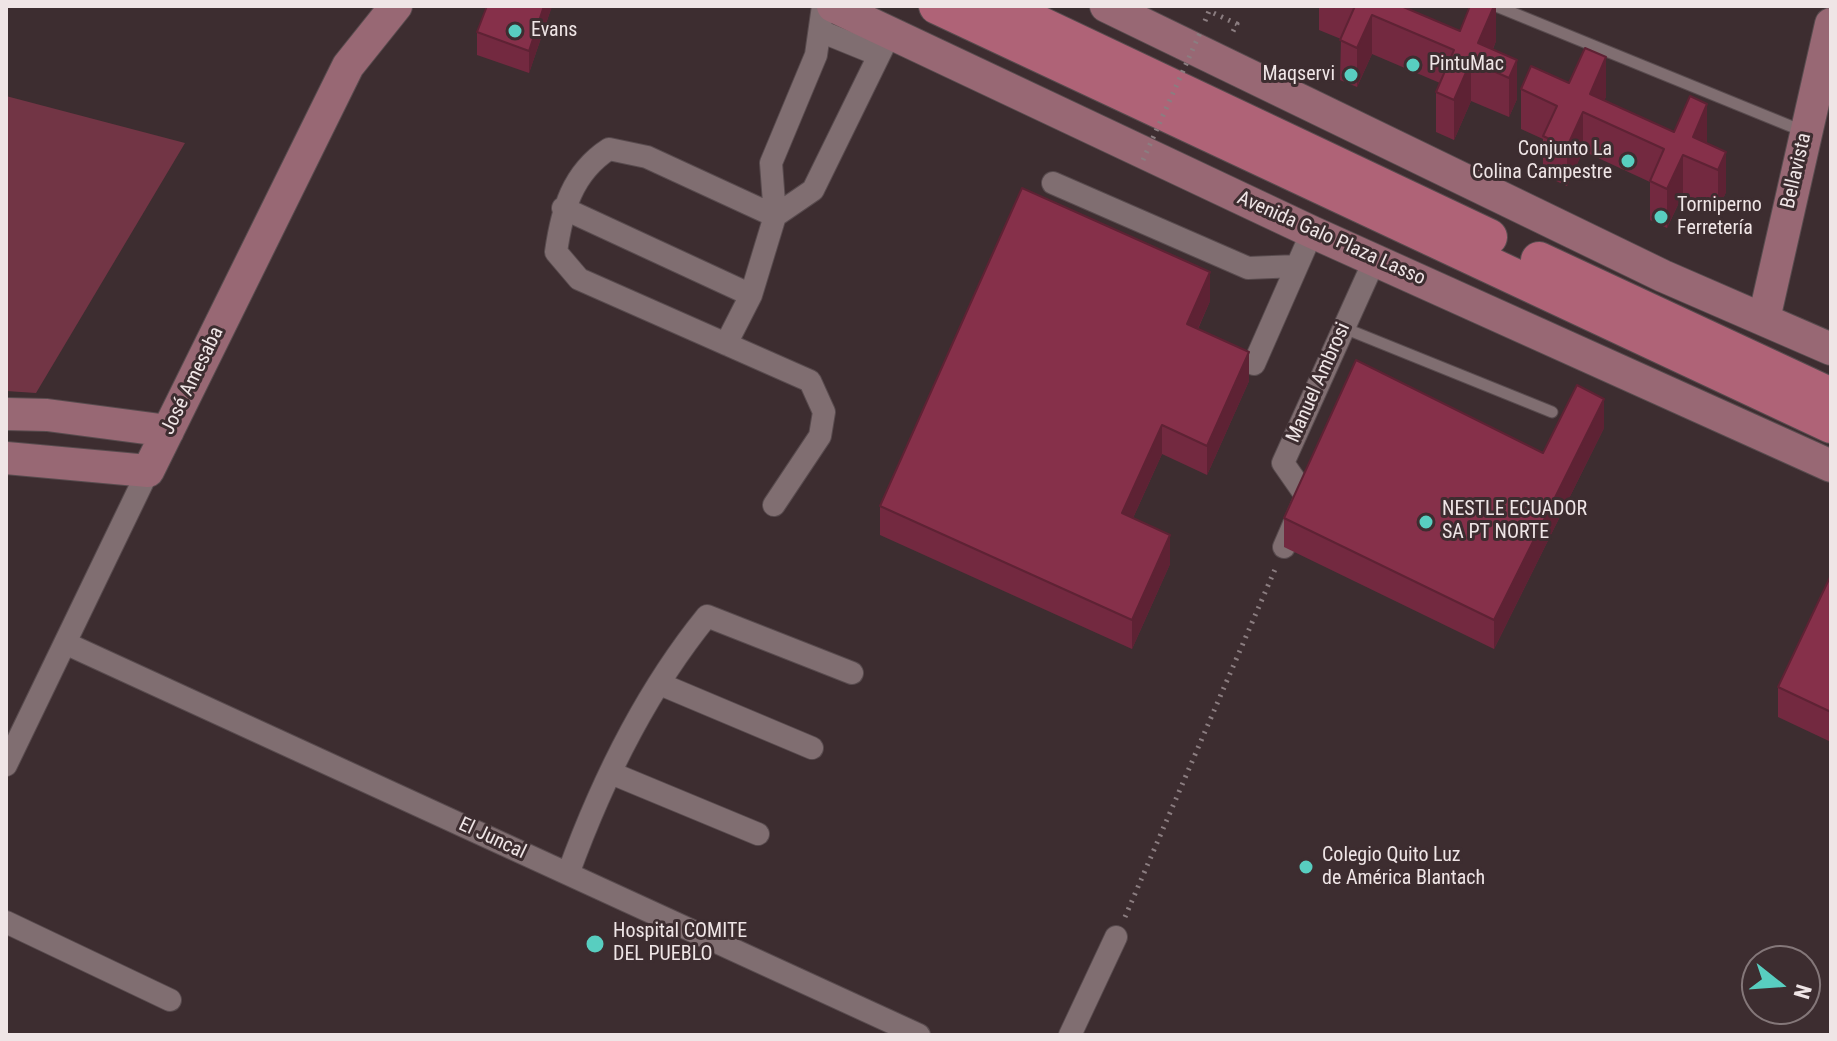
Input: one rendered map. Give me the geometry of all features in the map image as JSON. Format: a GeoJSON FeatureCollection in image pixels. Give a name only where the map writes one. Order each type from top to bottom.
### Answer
{"type":"FeatureCollection","features":[{"type":"Feature","properties":{"kind":"main road","name":"José Amesaba"},"geometry":{"type":"LineString","coordinates":[[148,471],[348,66],[396,6]]}},
{"type":"Feature","properties":{"kind":"main road","name":"Avenida Galo Plaza Lasso"},"geometry":{"type":"LineString","coordinates":[[937,6],[1831,425]]}},
{"type":"Feature","properties":{"kind":"main road"},"geometry":{"type":"LineString","coordinates":[[1001,6],[1831,396]]}},
{"type":"Feature","properties":{"kind":"main road"},"geometry":{"type":"LineString","coordinates":[[1122,10],[1649,269],[1831,349]]}},
{"type":"Feature","properties":{"kind":"main road","name":"Avenida Galo Plaza Lasso"},"geometry":{"type":"LineString","coordinates":[[827,18],[1375,259],[1831,466]]}},
{"type":"Feature","properties":{"kind":"main road","name":"Bellavista"},"geometry":{"type":"LineString","coordinates":[[1764,319],[1829,44]]}},
{"type":"Feature","properties":{"kind":"main road"},"geometry":{"type":"LineString","coordinates":[[6,414],[47,415],[168,431]]}},
{"type":"Feature","properties":{"kind":"main road"},"geometry":{"type":"LineString","coordinates":[[41,460],[47,415]]}},
{"type":"Feature","properties":{"kind":"main road"},"geometry":{"type":"LineString","coordinates":[[6,458],[148,471]]}},
{"type":"Feature","properties":{"kind":"street"},"geometry":{"type":"LineString","coordinates":[[726,344],[751,295],[775,216],[771,163],[816,55],[827,18],[823,6]]}},
{"type":"Feature","properties":{"kind":"street"},"geometry":{"type":"LineString","coordinates":[[775,216],[813,190],[884,44]]}},
{"type":"Feature","properties":{"kind":"street"},"geometry":{"type":"LineString","coordinates":[[774,505],[820,436],[824,412],[810,381],[579,279],[556,252],[563,208],[589,162],[609,149],[647,157],[775,216]]}},
{"type":"Feature","properties":{"kind":"street"},"geometry":{"type":"LineString","coordinates":[[1053,183],[1248,268],[1297,266]]}},
{"type":"Feature","properties":{"kind":"street"},"geometry":{"type":"LineString","coordinates":[[563,208],[751,295]]}},
{"type":"Feature","properties":{"kind":"street"},"geometry":{"type":"LineString","coordinates":[[1254,364],[1312,232]]}},
{"type":"Feature","properties":{"kind":"street","name":"Manuel Ambrosi"},"geometry":{"type":"LineString","coordinates":[[1284,547],[1306,496],[1283,463],[1375,259]]}},
{"type":"Feature","properties":{"kind":"street","name":"José Amesaba"},"geometry":{"type":"LineString","coordinates":[[6,765],[148,471]]}},
{"type":"Feature","properties":{"kind":"street"},"geometry":{"type":"LineString","coordinates":[[568,874],[589,816],[611,773],[660,684],[707,616],[852,673]]}},
{"type":"Feature","properties":{"kind":"street","name":"El Juncal"},"geometry":{"type":"LineString","coordinates":[[65,643],[919,1035]]}},
{"type":"Feature","properties":{"kind":"street"},"geometry":{"type":"LineString","coordinates":[[660,684],[812,748]]}},
{"type":"Feature","properties":{"kind":"street"},"geometry":{"type":"LineString","coordinates":[[611,773],[758,834]]}},
{"type":"Feature","properties":{"kind":"street"},"geometry":{"type":"LineString","coordinates":[[6,922],[170,1000]]}},
{"type":"Feature","properties":{"kind":"street"},"geometry":{"type":"LineString","coordinates":[[1070,1035],[1116,937]]}},
{"type":"Feature","properties":{"kind":"lane"},"geometry":{"type":"LineString","coordinates":[[1496,6],[1806,133]]}},
{"type":"Feature","properties":{"kind":"lane"},"geometry":{"type":"LineString","coordinates":[[1344,328],[1552,412]]}},
{"type":"Feature","properties":{"kind":"path"},"geometry":{"type":"LineString","coordinates":[[1143,160],[1200,33]]}},
{"type":"Feature","properties":{"kind":"path"},"geometry":{"type":"LineString","coordinates":[[1116,937],[1284,547]]}},
{"type":"Feature","properties":{"kind":"shaded area"},"geometry":{"type":"Polygon","coordinates":[[[6,96],[185,143],[36,393],[6,391],[6,96]]]}},
{"type":"Feature","properties":{"kind":"building"},"geometry":{"type":"Polygon","coordinates":[[[487,6],[544,6],[529,51],[477,32],[487,6]]]}},
{"type":"Feature","properties":{"kind":"building"},"geometry":{"type":"Polygon","coordinates":[[[1355,6],[1401,6],[1460,31],[1470,6],[1494,6],[1478,43],[1517,60],[1509,78],[1471,61],[1454,100],[1436,92],[1454,50],[1372,15],[1357,48],[1340,40],[1355,6]]]}},
{"type":"Feature","properties":{"kind":"building"},"geometry":{"type":"Polygon","coordinates":[[[1585,48],[1606,57],[1590,94],[1674,132],[1690,96],[1707,104],[1693,137],[1726,152],[1718,170],[1683,155],[1667,189],[1650,181],[1664,149],[1583,112],[1567,147],[1543,136],[1557,106],[1521,89],[1531,66],[1569,83],[1585,48]]]}},
{"type":"Feature","properties":{"kind":"building"},"geometry":{"type":"Polygon","coordinates":[[[1022,188],[1210,272],[1187,324],[1249,352],[1207,446],[1162,425],[1122,513],[1170,535],[1132,620],[880,506],[1022,188]]]}},
{"type":"Feature","properties":{"kind":"building","name":"NESTLE ECUADOR SA PT NORTE"},"geometry":{"type":"Polygon","coordinates":[[[1356,360],[1543,453],[1577,385],[1604,399],[1494,620],[1284,518],[1356,360]]]}},
{"type":"Feature","properties":{"kind":"building"},"geometry":{"type":"Polygon","coordinates":[[[1831,575],[1831,712],[1778,687],[1831,575]]]}},
{"type":"Feature","properties":{"kind":"place","name":"Evans"},"geometry":{"type":"Point","coordinates":[515,31]}},
{"type":"Feature","properties":{"kind":"place","name":"PintuMac"},"geometry":{"type":"Point","coordinates":[1413,65]}},
{"type":"Feature","properties":{"kind":"place","name":"Maqservi"},"geometry":{"type":"Point","coordinates":[1351,75]}},
{"type":"Feature","properties":{"kind":"place","name":"Conjunto La Colina Campestre"},"geometry":{"type":"Point","coordinates":[1628,161]}},
{"type":"Feature","properties":{"kind":"place","name":"Torniperno Ferretería"},"geometry":{"type":"Point","coordinates":[1661,217]}},
{"type":"Feature","properties":{"kind":"place","name":"NESTLE ECUADOR SA PT NORTE"},"geometry":{"type":"Point","coordinates":[1426,522]}},
{"type":"Feature","properties":{"kind":"place","name":"Colegio Quito Luz de América Blantach"},"geometry":{"type":"Point","coordinates":[1306,867]}},
{"type":"Feature","properties":{"kind":"place","name":"Hospital COMITE DEL PUEBLO"},"geometry":{"type":"Point","coordinates":[595,944]}}]}
